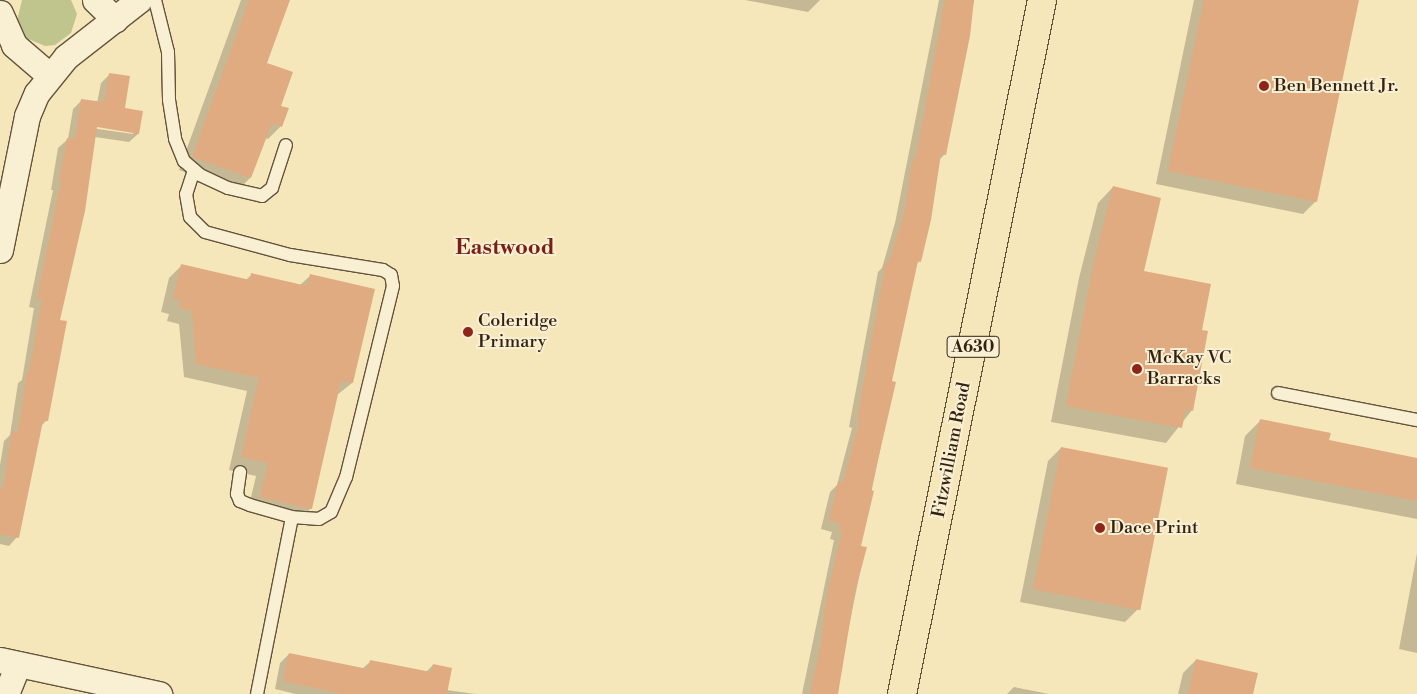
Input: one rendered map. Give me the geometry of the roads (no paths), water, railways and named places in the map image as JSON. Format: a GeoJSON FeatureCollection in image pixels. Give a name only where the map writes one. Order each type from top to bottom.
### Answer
{"type":"FeatureCollection","features":[{"type":"Feature","properties":{"kind":"main road","name":"Fitzwilliam Road"},"geometry":{"type":"LineString","coordinates":[[902,694],[1042,0]]}},
{"type":"Feature","properties":{"kind":"street"},"geometry":{"type":"LineString","coordinates":[[95,0],[115,19]]}},
{"type":"Feature","properties":{"kind":"street"},"geometry":{"type":"LineString","coordinates":[[0,250],[27,116],[49,75],[66,57],[139,0]]}},
{"type":"Feature","properties":{"kind":"street"},"geometry":{"type":"LineString","coordinates":[[0,13],[14,45],[49,75]]}},
{"type":"Feature","properties":{"kind":"street"},"geometry":{"type":"LineString","coordinates":[[6,694],[9,662],[159,694]]}},
{"type":"Feature","properties":{"kind":"lane"},"geometry":{"type":"LineString","coordinates":[[155,0],[168,52],[169,100],[175,139],[184,161],[194,170],[228,188],[262,196],[272,188],[286,146]]}},
{"type":"Feature","properties":{"kind":"lane"},"geometry":{"type":"LineString","coordinates":[[194,170],[186,194],[190,217],[206,232],[290,255],[383,270],[391,275],[393,286],[380,347],[338,502],[331,512],[319,519],[292,516],[240,501],[237,494],[240,472]]}},
{"type":"Feature","properties":{"kind":"lane"},"geometry":{"type":"LineString","coordinates":[[1278,393],[1417,420]]}},
{"type":"Feature","properties":{"kind":"lane"},"geometry":{"type":"LineString","coordinates":[[258,694],[292,516]]}},
{"type":"Feature","properties":{"kind":"place","name":"Ben Bennett Jr."},"geometry":{"type":"Point","coordinates":[1264,86]}},
{"type":"Feature","properties":{"kind":"place","name":"Coleridge Primary"},"geometry":{"type":"Point","coordinates":[468,332]}},
{"type":"Feature","properties":{"kind":"place","name":"McKay VC Barracks"},"geometry":{"type":"Point","coordinates":[1137,369]}},
{"type":"Feature","properties":{"kind":"place","name":"Dace Print"},"geometry":{"type":"Point","coordinates":[1100,528]}},
{"type":"Feature","properties":{"kind":"district","name":"Eastwood"},"geometry":{"type":"Point","coordinates":[505,248]}}]}
